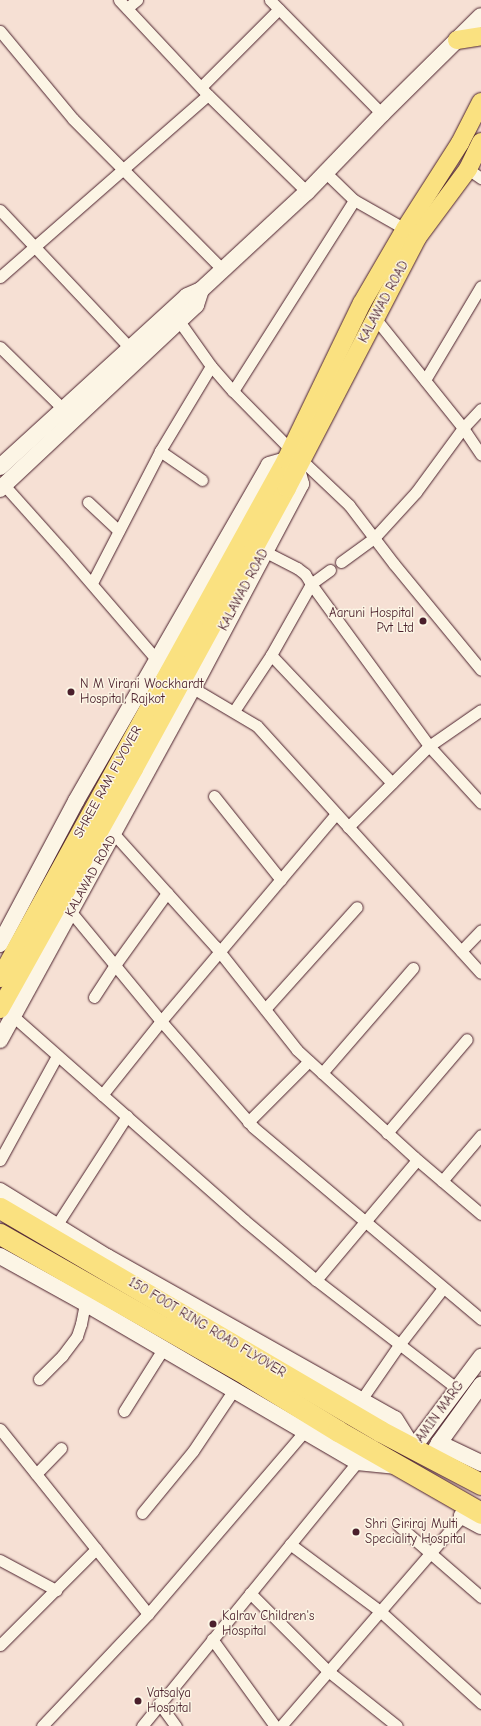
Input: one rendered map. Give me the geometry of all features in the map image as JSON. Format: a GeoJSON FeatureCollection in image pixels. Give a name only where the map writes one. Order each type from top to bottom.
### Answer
{"type":"FeatureCollection","features":[{"type":"Feature","properties":{"kind":"highway","name":"150 FOOT RING ROAD FLYOVER"},"geometry":{"type":"LineString","coordinates":[[0,1208],[357,1407],[428,1449],[481,1484]]}},
{"type":"Feature","properties":{"kind":"highway","name":"150 FOOT RING ROAD FLYOVER"},"geometry":{"type":"LineString","coordinates":[[0,1234],[247,1375],[471,1512]]}},
{"type":"Feature","properties":{"kind":"main road"},"geometry":{"type":"LineString","coordinates":[[458,40],[481,36]]}},
{"type":"Feature","properties":{"kind":"main road","name":"KALAWAD ROAD"},"geometry":{"type":"LineString","coordinates":[[294,460],[362,303],[405,228],[460,143],[481,102]]}},
{"type":"Feature","properties":{"kind":"main road","name":"KALAWAD ROAD"},"geometry":{"type":"LineString","coordinates":[[294,460],[375,318],[417,238],[474,174],[481,142]]}},
{"type":"Feature","properties":{"kind":"main road","name":"SHREE RAM FLYOVER"},"geometry":{"type":"LineString","coordinates":[[0,978],[294,460]]}},
{"type":"Feature","properties":{"kind":"main road","name":"SHREE RAM FLYOVER"},"geometry":{"type":"LineString","coordinates":[[7,1013],[282,482]]}},
{"type":"Feature","properties":{"kind":"street"},"geometry":{"type":"LineString","coordinates":[[119,0],[205,91],[307,192]]}},
{"type":"Feature","properties":{"kind":"street"},"geometry":{"type":"LineString","coordinates":[[127,8],[137,0]]}},
{"type":"Feature","properties":{"kind":"street"},"geometry":{"type":"LineString","coordinates":[[270,0],[382,114]]}},
{"type":"Feature","properties":{"kind":"street"},"geometry":{"type":"LineString","coordinates":[[0,277],[123,169],[205,91],[279,9]]}},
{"type":"Feature","properties":{"kind":"street"},"geometry":{"type":"LineString","coordinates":[[156,658],[92,583],[2,487],[135,353],[187,296],[201,290],[307,192],[382,114],[481,16]]}},
{"type":"Feature","properties":{"kind":"street"},"geometry":{"type":"LineString","coordinates":[[2,38],[73,119],[222,269]]}},
{"type":"Feature","properties":{"kind":"street"},"geometry":{"type":"LineString","coordinates":[[326,173],[354,200],[405,228]]}},
{"type":"Feature","properties":{"kind":"street"},"geometry":{"type":"LineString","coordinates":[[233,391],[354,200]]}},
{"type":"Feature","properties":{"kind":"street"},"geometry":{"type":"LineString","coordinates":[[0,210],[135,353]]}},
{"type":"Feature","properties":{"kind":"street"},"geometry":{"type":"LineString","coordinates":[[425,380],[481,286]]}},
{"type":"Feature","properties":{"kind":"street"},"geometry":{"type":"LineString","coordinates":[[0,466],[63,409],[179,321],[196,305],[201,290]]}},
{"type":"Feature","properties":{"kind":"street"},"geometry":{"type":"LineString","coordinates":[[375,318],[463,428],[481,455]]}},
{"type":"Feature","properties":{"kind":"street"},"geometry":{"type":"LineString","coordinates":[[179,321],[211,366],[294,460],[350,505],[374,538],[481,670]]}},
{"type":"Feature","properties":{"kind":"street"},"geometry":{"type":"LineString","coordinates":[[0,347],[63,409]]}},
{"type":"Feature","properties":{"kind":"street"},"geometry":{"type":"LineString","coordinates":[[92,583],[160,451],[211,366]]}},
{"type":"Feature","properties":{"kind":"street"},"geometry":{"type":"LineString","coordinates":[[341,562],[374,538],[416,492],[463,428],[481,409]]}},
{"type":"Feature","properties":{"kind":"street"},"geometry":{"type":"LineString","coordinates":[[160,451],[202,480]]}},
{"type":"Feature","properties":{"kind":"street"},"geometry":{"type":"LineString","coordinates":[[0,944],[76,801],[156,658],[269,465],[294,460]]}},
{"type":"Feature","properties":{"kind":"street","name":"KALAWAD ROAD"},"geometry":{"type":"LineString","coordinates":[[0,1040],[7,1013],[71,912],[193,688],[300,484],[294,460]]}},
{"type":"Feature","properties":{"kind":"street"},"geometry":{"type":"LineString","coordinates":[[88,502],[118,531]]}},
{"type":"Feature","properties":{"kind":"street"},"geometry":{"type":"LineString","coordinates":[[264,551],[297,568],[305,574],[429,746],[481,803]]}},
{"type":"Feature","properties":{"kind":"street"},"geometry":{"type":"LineString","coordinates":[[234,711],[271,655],[312,584],[330,570]]}},
{"type":"Feature","properties":{"kind":"street"},"geometry":{"type":"LineString","coordinates":[[271,655],[392,783]]}},
{"type":"Feature","properties":{"kind":"street"},"geometry":{"type":"LineString","coordinates":[[193,688],[257,726],[481,973]]}},
{"type":"Feature","properties":{"kind":"street"},"geometry":{"type":"LineString","coordinates":[[348,827],[429,746],[481,710]]}},
{"type":"Feature","properties":{"kind":"street"},"geometry":{"type":"LineString","coordinates":[[214,796],[281,880]]}},
{"type":"Feature","properties":{"kind":"street"},"geometry":{"type":"LineString","coordinates":[[102,1095],[161,1021],[336,814]]}},
{"type":"Feature","properties":{"kind":"street"},"geometry":{"type":"LineString","coordinates":[[114,834],[220,952],[297,1050],[417,1160],[481,1214]]}},
{"type":"Feature","properties":{"kind":"street"},"geometry":{"type":"LineString","coordinates":[[94,997],[115,965],[167,894]]}},
{"type":"Feature","properties":{"kind":"street"},"geometry":{"type":"LineString","coordinates":[[265,1009],[357,907]]}},
{"type":"Feature","properties":{"kind":"street"},"geometry":{"type":"LineString","coordinates":[[71,912],[161,1021],[248,1122],[481,1319]]}},
{"type":"Feature","properties":{"kind":"street"},"geometry":{"type":"LineString","coordinates":[[461,951],[481,930]]}},
{"type":"Feature","properties":{"kind":"street"},"geometry":{"type":"LineString","coordinates":[[322,1073],[413,968]]}},
{"type":"Feature","properties":{"kind":"street"},"geometry":{"type":"LineString","coordinates":[[7,1013],[316,1280],[456,1388]]}},
{"type":"Feature","properties":{"kind":"street"},"geometry":{"type":"LineString","coordinates":[[387,1133],[467,1039]]}},
{"type":"Feature","properties":{"kind":"street"},"geometry":{"type":"LineString","coordinates":[[0,1160],[57,1056]]}},
{"type":"Feature","properties":{"kind":"street"},"geometry":{"type":"LineString","coordinates":[[248,1122],[308,1061]]}},
{"type":"Feature","properties":{"kind":"street"},"geometry":{"type":"LineString","coordinates":[[56,1226],[127,1116]]}},
{"type":"Feature","properties":{"kind":"street"},"geometry":{"type":"LineString","coordinates":[[442,1181],[481,1135]]}},
{"type":"Feature","properties":{"kind":"street"},"geometry":{"type":"LineString","coordinates":[[316,1280],[417,1160]]}},
{"type":"Feature","properties":{"kind":"street"},"geometry":{"type":"LineString","coordinates":[[0,1191],[357,1407],[399,1345],[443,1288]]}},
{"type":"Feature","properties":{"kind":"street"},"geometry":{"type":"LineString","coordinates":[[0,1256],[84,1303],[357,1462],[398,1466]]}},
{"type":"Feature","properties":{"kind":"street"},"geometry":{"type":"LineString","coordinates":[[39,1379],[62,1356],[77,1336],[81,1324],[84,1303]]}},
{"type":"Feature","properties":{"kind":"street"},"geometry":{"type":"LineString","coordinates":[[124,1411],[163,1349]]}},
{"type":"Feature","properties":{"kind":"street","name":"AMIN MARG"},"geometry":{"type":"LineString","coordinates":[[428,1449],[456,1388],[481,1357]]}},
{"type":"Feature","properties":{"kind":"street","name":"AMIN MARG"},"geometry":{"type":"LineString","coordinates":[[428,1449],[481,1385]]}},
{"type":"Feature","properties":{"kind":"street"},"geometry":{"type":"LineString","coordinates":[[142,1513],[192,1451],[233,1391]]}},
{"type":"Feature","properties":{"kind":"street"},"geometry":{"type":"LineString","coordinates":[[0,1429],[148,1614]]}},
{"type":"Feature","properties":{"kind":"street"},"geometry":{"type":"LineString","coordinates":[[42,1726],[148,1614],[304,1432]]}},
{"type":"Feature","properties":{"kind":"street"},"geometry":{"type":"LineString","coordinates":[[36,1474],[61,1448]]}},
{"type":"Feature","properties":{"kind":"street"},"geometry":{"type":"LineString","coordinates":[[428,1449],[481,1463]]}},
{"type":"Feature","properties":{"kind":"street"},"geometry":{"type":"LineString","coordinates":[[142,1726],[159,1703],[357,1462]]}},
{"type":"Feature","properties":{"kind":"street"},"geometry":{"type":"LineString","coordinates":[[212,1639],[282,1725],[430,1554],[471,1512],[481,1526]]}},
{"type":"Feature","properties":{"kind":"street"},"geometry":{"type":"LineString","coordinates":[[398,1525],[481,1597]]}},
{"type":"Feature","properties":{"kind":"street"},"geometry":{"type":"LineString","coordinates":[[290,1544],[380,1611],[481,1703]]}},
{"type":"Feature","properties":{"kind":"street"},"geometry":{"type":"LineString","coordinates":[[0,1645],[96,1549]]}},
{"type":"Feature","properties":{"kind":"street"},"geometry":{"type":"LineString","coordinates":[[0,1560],[56,1590]]}},
{"type":"Feature","properties":{"kind":"street"},"geometry":{"type":"LineString","coordinates":[[250,1593],[328,1671],[397,1726]]}},
{"type":"Feature","properties":{"kind":"street"},"geometry":{"type":"LineString","coordinates":[[159,1703],[176,1726]]}},
{"type":"Feature","properties":{"kind":"place","name":"Aaruni Hospital Pvt Ltd"},"geometry":{"type":"Point","coordinates":[423,621]}},
{"type":"Feature","properties":{"kind":"place","name":"N M Virani Wockhardt Hospital, Rajkot"},"geometry":{"type":"Point","coordinates":[71,692]}},
{"type":"Feature","properties":{"kind":"place","name":"Shri Giriraj Multi Speciality Hospital"},"geometry":{"type":"Point","coordinates":[356,1532]}},
{"type":"Feature","properties":{"kind":"place","name":"Kalrav Children's Hospital"},"geometry":{"type":"Point","coordinates":[213,1624]}},
{"type":"Feature","properties":{"kind":"place","name":"Vatsalya Hospital"},"geometry":{"type":"Point","coordinates":[138,1701]}}]}
